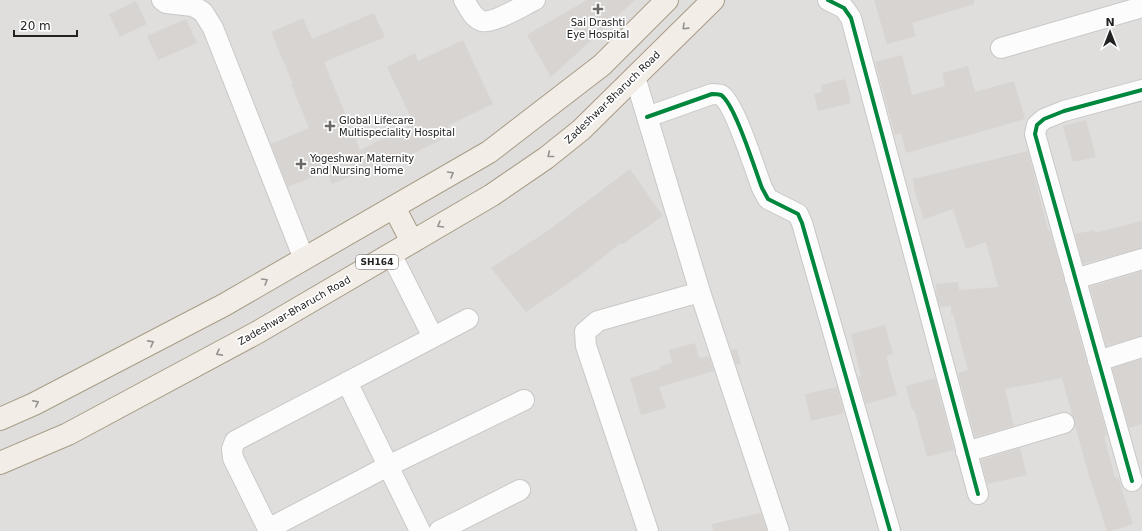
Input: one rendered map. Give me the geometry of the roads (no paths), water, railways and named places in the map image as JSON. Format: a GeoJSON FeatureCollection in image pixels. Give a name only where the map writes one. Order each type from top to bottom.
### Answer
{"type":"FeatureCollection","features":[{"type":"Feature","properties":{"kind":"main road"},"geometry":{"type":"LineString","coordinates":[[0,419],[34,404],[224,305],[489,152],[602,65],[667,0]]}},
{"type":"Feature","properties":{"kind":"main road","name":"Zadeshwar-Bharuch Road"},"geometry":{"type":"LineString","coordinates":[[0,463],[81,427],[258,332],[492,195],[546,158],[581,130],[713,0]]}},
{"type":"Feature","properties":{"kind":"main road"},"geometry":{"type":"LineString","coordinates":[[394,207],[412,242]]}},
{"type":"Feature","properties":{"kind":"street"},"geometry":{"type":"LineString","coordinates":[[162,0],[166,3],[193,6],[203,12],[212,28],[304,259]]}},
{"type":"Feature","properties":{"kind":"street"},"geometry":{"type":"LineString","coordinates":[[464,0],[472,13],[483,21],[492,20],[535,0]]}},
{"type":"Feature","properties":{"kind":"street"},"geometry":{"type":"LineString","coordinates":[[828,0],[844,8],[851,18],[978,494]]}},
{"type":"Feature","properties":{"kind":"street"},"geometry":{"type":"LineString","coordinates":[[1001,48],[1141,7]]}},
{"type":"Feature","properties":{"kind":"street"},"geometry":{"type":"LineString","coordinates":[[635,77],[700,292],[779,531]]}},
{"type":"Feature","properties":{"kind":"street"},"geometry":{"type":"LineString","coordinates":[[1132,481],[1035,134],[1037,125],[1044,118],[1064,111],[1142,90]]}},
{"type":"Feature","properties":{"kind":"street"},"geometry":{"type":"LineString","coordinates":[[647,117],[712,94],[720,95],[729,103],[762,188],[768,199],[798,214],[804,230],[890,531]]}},
{"type":"Feature","properties":{"kind":"street"},"geometry":{"type":"LineString","coordinates":[[391,254],[433,337]]}},
{"type":"Feature","properties":{"kind":"street"},"geometry":{"type":"LineString","coordinates":[[1075,279],[1142,259]]}},
{"type":"Feature","properties":{"kind":"street"},"geometry":{"type":"LineString","coordinates":[[648,531],[586,346],[585,332],[598,321],[700,292]]}},
{"type":"Feature","properties":{"kind":"street"},"geometry":{"type":"LineString","coordinates":[[468,319],[235,441],[232,449],[233,458],[269,530],[388,466],[524,400]]}},
{"type":"Feature","properties":{"kind":"street"},"geometry":{"type":"LineString","coordinates":[[1098,361],[1142,347]]}},
{"type":"Feature","properties":{"kind":"street"},"geometry":{"type":"LineString","coordinates":[[347,382],[420,531]]}},
{"type":"Feature","properties":{"kind":"street"},"geometry":{"type":"LineString","coordinates":[[966,452],[1064,423]]}},
{"type":"Feature","properties":{"kind":"street"},"geometry":{"type":"LineString","coordinates":[[439,531],[520,490]]}},
{"type":"Feature","properties":{"kind":"place","name":"Sai Drashti Eye Hospital"},"geometry":{"type":"Point","coordinates":[598,9]}},
{"type":"Feature","properties":{"kind":"place","name":"Global Lifecare Multispeciality Hospital"},"geometry":{"type":"Point","coordinates":[330,126]}},
{"type":"Feature","properties":{"kind":"place","name":"Yogeshwar Maternity and Nursing Home"},"geometry":{"type":"Point","coordinates":[301,164]}}]}
